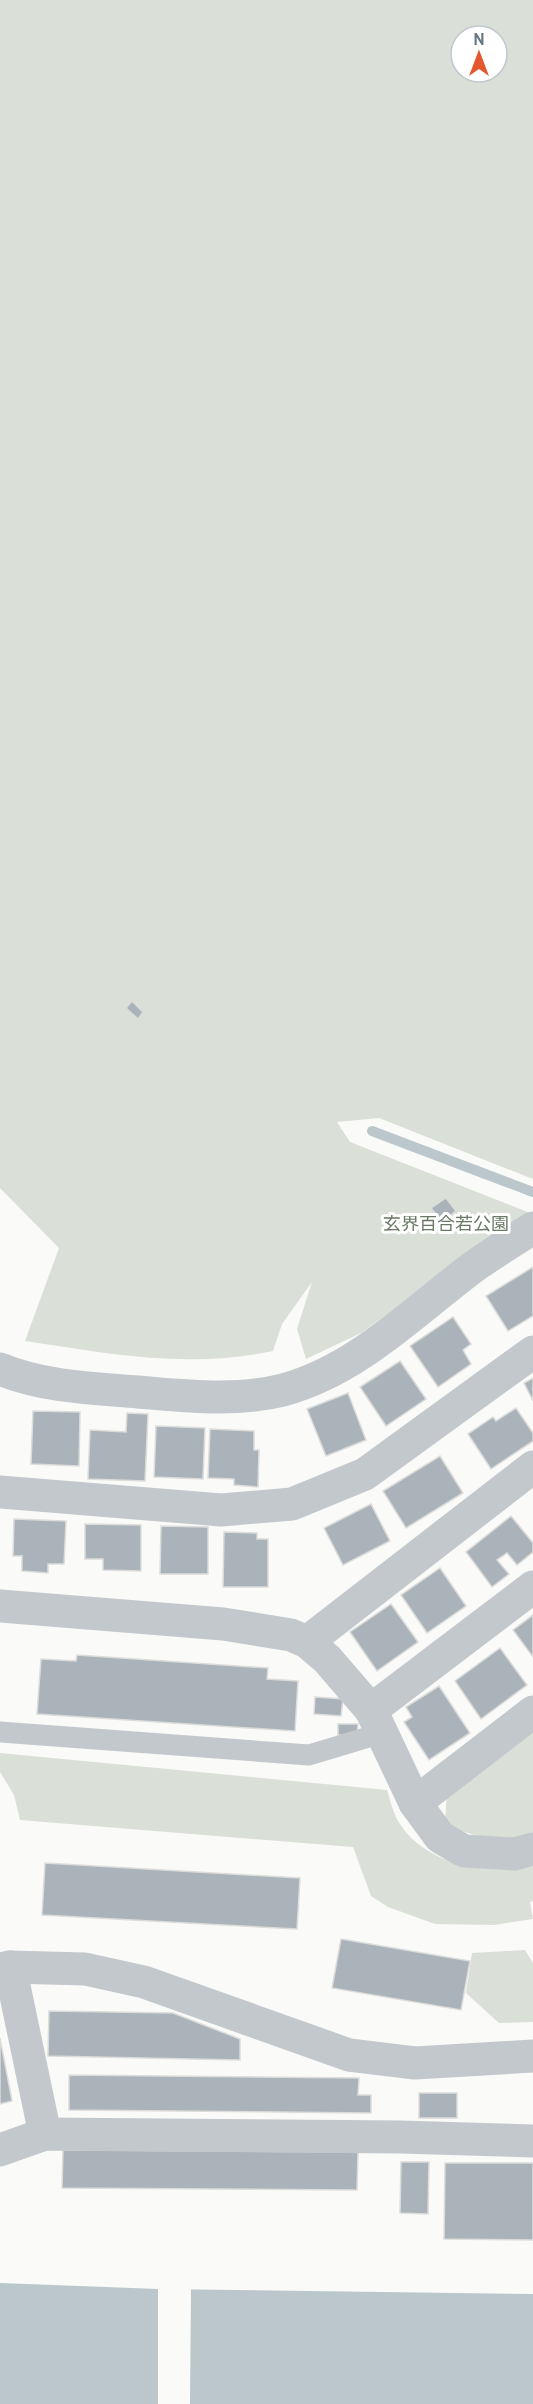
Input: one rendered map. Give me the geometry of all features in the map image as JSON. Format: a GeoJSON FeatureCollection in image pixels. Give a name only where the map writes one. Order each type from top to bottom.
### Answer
{"type":"FeatureCollection","features":[{"type":"Feature","properties":{"kind":"street"},"geometry":{"type":"LineString","coordinates":[[0,1369],[52,1385],[187,1396],[248,1396],[284,1390],[327,1372],[370,1348],[477,1265],[533,1228]]}},
{"type":"Feature","properties":{"kind":"street"},"geometry":{"type":"LineString","coordinates":[[0,1492],[221,1510],[292,1504],[365,1474],[533,1352]]}},
{"type":"Feature","properties":{"kind":"street"},"geometry":{"type":"LineString","coordinates":[[307,1642],[533,1467]]}},
{"type":"Feature","properties":{"kind":"street"},"geometry":{"type":"LineString","coordinates":[[376,1722],[533,1587]]}},
{"type":"Feature","properties":{"kind":"street"},"geometry":{"type":"LineString","coordinates":[[0,1606],[223,1624],[291,1635],[307,1642],[327,1659],[376,1722],[415,1803],[440,1837],[464,1851],[514,1854],[533,1849]]}},
{"type":"Feature","properties":{"kind":"street"},"geometry":{"type":"LineString","coordinates":[[415,1803],[533,1712]]}},
{"type":"Feature","properties":{"kind":"street"},"geometry":{"type":"LineString","coordinates":[[45,2134],[5,1968],[85,1969],[144,1982],[349,2055],[415,2063],[533,2056]]}},
{"type":"Feature","properties":{"kind":"street"},"geometry":{"type":"LineString","coordinates":[[0,2150],[45,2134],[400,2137],[533,2141]]}},
{"type":"Feature","properties":{"kind":"lane"},"geometry":{"type":"LineString","coordinates":[[0,1732],[309,1755],[376,1722]]}},
{"type":"Feature","properties":{"kind":"green space","name":"玄界百合若公園"},"geometry":{"type":"Polygon","coordinates":[[[0,0],[533,0],[533,1179],[379,1118],[337,1122],[350,1142],[530,1213],[361,1333],[306,1359],[297,1329],[312,1282],[282,1324],[273,1351],[210,1359],[149,1358],[25,1341],[59,1248],[0,1188],[0,0]]]}},
{"type":"Feature","properties":{"kind":"green space"},"geometry":{"type":"Polygon","coordinates":[[[533,1727],[533,1835],[510,1839],[488,1838],[466,1832],[445,1822],[447,1792],[533,1727]]]}},
{"type":"Feature","properties":{"kind":"green space"},"geometry":{"type":"Polygon","coordinates":[[[0,1753],[387,1790],[398,1821],[424,1848],[440,1857],[477,1868],[533,1866],[533,1901],[530,1902],[533,1919],[494,1925],[435,1924],[388,1907],[371,1896],[353,1847],[20,1820],[14,1795],[0,1772],[0,1753]]]}},
{"type":"Feature","properties":{"kind":"green space"},"geometry":{"type":"Polygon","coordinates":[[[525,1950],[533,1963],[533,2022],[499,2023],[466,1993],[472,1953],[525,1950]]]}},
{"type":"Feature","properties":{"kind":"shaded area"},"geometry":{"type":"Polygon","coordinates":[[[0,2283],[158,2289],[533,2294],[533,2404],[0,2404],[0,2283]]]}},
{"type":"Feature","properties":{"kind":"pier"},"geometry":{"type":"Polygon","coordinates":[[[158,2289],[191,2289],[190,2404],[158,2404],[158,2289]]]}},
{"type":"Feature","properties":{"kind":"building"},"geometry":{"type":"Polygon","coordinates":[[[132,1001],[143,1012],[138,1019],[126,1008],[132,1001]]]}},
{"type":"Feature","properties":{"kind":"building"},"geometry":{"type":"Polygon","coordinates":[[[446,1198],[456,1211],[442,1222],[431,1208],[446,1198]]]}},
{"type":"Feature","properties":{"kind":"building"},"geometry":{"type":"Polygon","coordinates":[[[533,1267],[533,1316],[508,1331],[486,1296],[533,1267]]]}},
{"type":"Feature","properties":{"kind":"building"},"geometry":{"type":"Polygon","coordinates":[[[453,1317],[471,1344],[463,1350],[471,1364],[438,1387],[410,1346],[453,1317]]]}},
{"type":"Feature","properties":{"kind":"building"},"geometry":{"type":"Polygon","coordinates":[[[400,1361],[426,1399],[386,1426],[360,1387],[400,1361]]]}},
{"type":"Feature","properties":{"kind":"building"},"geometry":{"type":"Polygon","coordinates":[[[533,1378],[533,1401],[524,1383],[533,1378]]]}},
{"type":"Feature","properties":{"kind":"building"},"geometry":{"type":"Polygon","coordinates":[[[348,1393],[366,1440],[326,1456],[307,1409],[348,1393]]]}},
{"type":"Feature","properties":{"kind":"building"},"geometry":{"type":"Polygon","coordinates":[[[516,1408],[533,1433],[533,1441],[491,1469],[468,1434],[493,1417],[496,1421],[516,1408]]]}},
{"type":"Feature","properties":{"kind":"building"},"geometry":{"type":"Polygon","coordinates":[[[33,1411],[80,1412],[79,1466],[31,1464],[33,1411]]]}},
{"type":"Feature","properties":{"kind":"building"},"geometry":{"type":"Polygon","coordinates":[[[127,1413],[148,1414],[145,1481],[88,1479],[90,1430],[126,1432],[127,1413]]]}},
{"type":"Feature","properties":{"kind":"building"},"geometry":{"type":"Polygon","coordinates":[[[156,1426],[205,1428],[203,1479],[154,1477],[156,1426]]]}},
{"type":"Feature","properties":{"kind":"building"},"geometry":{"type":"Polygon","coordinates":[[[210,1429],[254,1431],[254,1450],[259,1450],[258,1487],[234,1485],[234,1479],[208,1478],[210,1429]]]}},
{"type":"Feature","properties":{"kind":"building"},"geometry":{"type":"Polygon","coordinates":[[[440,1456],[463,1493],[406,1528],[383,1491],[440,1456]]]}},
{"type":"Feature","properties":{"kind":"building"},"geometry":{"type":"Polygon","coordinates":[[[371,1504],[390,1541],[343,1565],[324,1528],[371,1504]]]}},
{"type":"Feature","properties":{"kind":"building"},"geometry":{"type":"Polygon","coordinates":[[[511,1516],[533,1543],[533,1552],[517,1565],[507,1553],[497,1560],[509,1574],[492,1587],[466,1552],[511,1516]]]}},
{"type":"Feature","properties":{"kind":"building"},"geometry":{"type":"Polygon","coordinates":[[[14,1519],[66,1521],[64,1564],[48,1564],[48,1573],[22,1571],[22,1556],[13,1556],[14,1519]]]}},
{"type":"Feature","properties":{"kind":"building"},"geometry":{"type":"Polygon","coordinates":[[[85,1524],[141,1525],[141,1571],[103,1570],[103,1559],[85,1559],[85,1524]]]}},
{"type":"Feature","properties":{"kind":"building"},"geometry":{"type":"Polygon","coordinates":[[[161,1526],[208,1527],[208,1574],[160,1574],[161,1526]]]}},
{"type":"Feature","properties":{"kind":"building"},"geometry":{"type":"Polygon","coordinates":[[[224,1532],[257,1533],[257,1539],[268,1539],[268,1587],[223,1587],[224,1532]]]}},
{"type":"Feature","properties":{"kind":"building"},"geometry":{"type":"Polygon","coordinates":[[[440,1568],[466,1606],[427,1633],[401,1595],[440,1568]]]}},
{"type":"Feature","properties":{"kind":"building"},"geometry":{"type":"Polygon","coordinates":[[[391,1604],[418,1642],[377,1671],[350,1632],[391,1604]]]}},
{"type":"Feature","properties":{"kind":"building"},"geometry":{"type":"Polygon","coordinates":[[[533,1615],[533,1657],[513,1630],[533,1615]]]}},
{"type":"Feature","properties":{"kind":"building"},"geometry":{"type":"Polygon","coordinates":[[[500,1648],[527,1685],[481,1719],[455,1681],[500,1648]]]}},
{"type":"Feature","properties":{"kind":"building"},"geometry":{"type":"Polygon","coordinates":[[[77,1655],[268,1668],[267,1679],[298,1681],[295,1731],[37,1714],[41,1659],[76,1661],[77,1655]]]}},
{"type":"Feature","properties":{"kind":"building"},"geometry":{"type":"Polygon","coordinates":[[[439,1686],[470,1733],[429,1760],[404,1722],[412,1717],[406,1707],[439,1686]]]}},
{"type":"Feature","properties":{"kind":"building"},"geometry":{"type":"Polygon","coordinates":[[[315,1697],[343,1699],[341,1716],[314,1714],[315,1697]]]}},
{"type":"Feature","properties":{"kind":"building"},"geometry":{"type":"Polygon","coordinates":[[[338,1724],[358,1724],[357,1735],[338,1735],[338,1724]]]}},
{"type":"Feature","properties":{"kind":"building"},"geometry":{"type":"Polygon","coordinates":[[[45,1863],[300,1878],[297,1929],[42,1915],[45,1863]]]}},
{"type":"Feature","properties":{"kind":"building"},"geometry":{"type":"Polygon","coordinates":[[[341,1939],[470,1961],[461,2010],[332,1988],[341,1939]]]}},
{"type":"Feature","properties":{"kind":"building"},"geometry":{"type":"Polygon","coordinates":[[[49,2011],[173,2013],[240,2039],[240,2060],[48,2056],[49,2011]]]}},
{"type":"Feature","properties":{"kind":"building"},"geometry":{"type":"Polygon","coordinates":[[[0,2038],[12,2101],[0,2104],[0,2038]]]}},
{"type":"Feature","properties":{"kind":"building"},"geometry":{"type":"Polygon","coordinates":[[[69,2075],[359,2078],[358,2095],[371,2095],[371,2113],[69,2110],[69,2075]]]}},
{"type":"Feature","properties":{"kind":"building"},"geometry":{"type":"Polygon","coordinates":[[[419,2093],[457,2093],[457,2118],[419,2118],[419,2093]]]}},
{"type":"Feature","properties":{"kind":"building"},"geometry":{"type":"Polygon","coordinates":[[[63,2150],[358,2152],[357,2190],[62,2188],[63,2150]]]}},
{"type":"Feature","properties":{"kind":"building"},"geometry":{"type":"Polygon","coordinates":[[[401,2162],[429,2162],[428,2214],[400,2213],[401,2162]]]}},
{"type":"Feature","properties":{"kind":"building"},"geometry":{"type":"Polygon","coordinates":[[[445,2163],[533,2163],[533,2240],[444,2239],[445,2163]]]}},
{"type":"Feature","properties":{"kind":"waterway"},"geometry":{"type":"LineString","coordinates":[[372,1131],[533,1192]]}}]}
